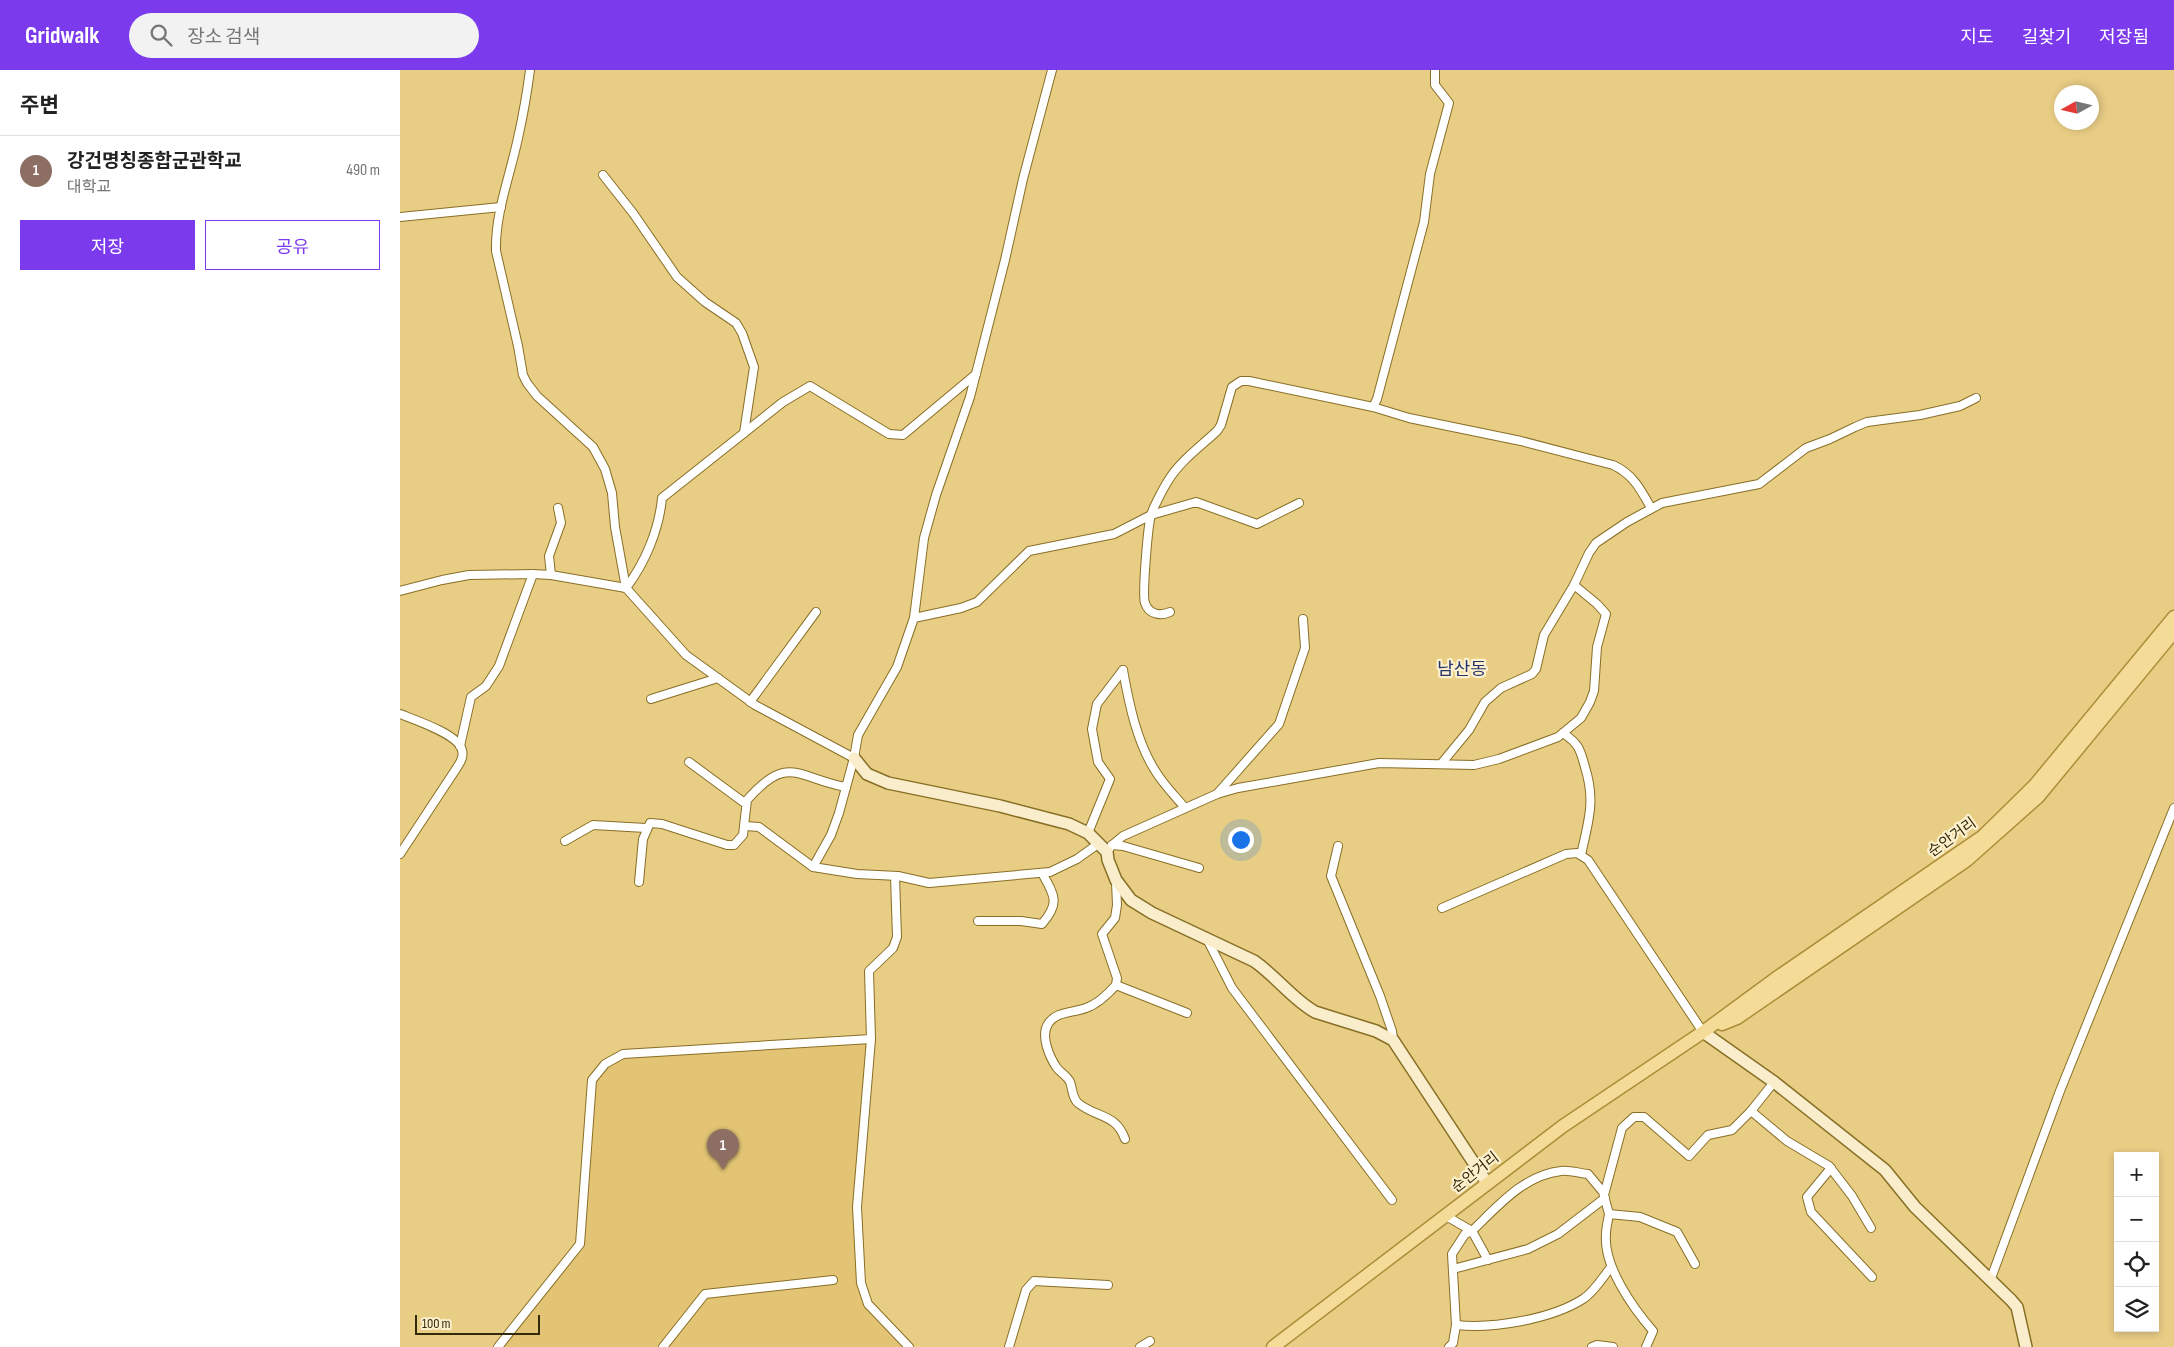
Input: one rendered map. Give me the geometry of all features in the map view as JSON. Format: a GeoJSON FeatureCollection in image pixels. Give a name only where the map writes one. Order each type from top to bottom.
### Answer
{"type":"FeatureCollection","features":[{"type":"Feature","properties":{"kind":"main road","name":"순안거리"},"geometry":{"type":"LineString","coordinates":[[1273,1347],[1563,1126],[1703,1032],[1775,979],[1982,837],[2040,779],[2174,617]]}},
{"type":"Feature","properties":{"kind":"main road","name":"순안거리"},"geometry":{"type":"LineString","coordinates":[[1703,1032],[1736,1018],[1967,860],[2002,831],[2038,797],[2174,632]]}},
{"type":"Feature","properties":{"kind":"street"},"geometry":{"type":"LineString","coordinates":[[530,70],[518,138],[501,207],[496,237],[496,251],[523,375],[537,396],[582,437],[600,458],[612,493],[615,527],[626,588],[686,655],[750,702],[854,758],[868,774],[888,783],[1025,812],[1070,824],[1088,833],[1098,844],[1109,849],[1123,846],[1200,868]]}},
{"type":"Feature","properties":{"kind":"street"},"geometry":{"type":"LineString","coordinates":[[812,867],[831,835],[854,758],[858,734],[897,667],[914,618],[924,538],[936,495],[970,397],[1005,260],[1023,179],[1052,70]]}},
{"type":"Feature","properties":{"kind":"street"},"geometry":{"type":"LineString","coordinates":[[1373,408],[1378,399],[1424,222],[1430,174],[1449,103],[1435,85],[1435,70]]}},
{"type":"Feature","properties":{"kind":"street"},"geometry":{"type":"LineString","coordinates":[[603,175],[633,213],[677,276],[705,302],[736,323],[742,332],[754,367],[744,433]]}},
{"type":"Feature","properties":{"kind":"street"},"geometry":{"type":"LineString","coordinates":[[400,217],[501,207]]}},
{"type":"Feature","properties":{"kind":"street"},"geometry":{"type":"LineString","coordinates":[[626,588],[641,569],[660,515],[662,498],[784,402],[810,386],[889,434],[903,435],[976,374]]}},
{"type":"Feature","properties":{"kind":"street"},"geometry":{"type":"LineString","coordinates":[[1170,612],[1164,615],[1155,614],[1146,606],[1144,601],[1151,515],[1175,471],[1221,425],[1229,393],[1236,383],[1249,381],[1373,408],[1409,418],[1521,441],[1613,465],[1625,471],[1636,481],[1651,508]]}},
{"type":"Feature","properties":{"kind":"street"},"geometry":{"type":"LineString","coordinates":[[1441,764],[1468,730],[1484,702],[1501,688],[1532,674],[1536,669],[1544,635],[1574,585],[1596,543],[1651,508],[1680,499],[1759,484],[1806,448],[1867,422],[1920,415],[1960,406],[1976,398]]}},
{"type":"Feature","properties":{"kind":"street"},"geometry":{"type":"LineString","coordinates":[[914,618],[961,608],[977,602],[1029,551],[1114,534],[1151,515],[1196,502],[1257,524],[1299,503]]}},
{"type":"Feature","properties":{"kind":"street"},"geometry":{"type":"LineString","coordinates":[[551,575],[549,556],[561,523],[558,508]]}},
{"type":"Feature","properties":{"kind":"street"},"geometry":{"type":"LineString","coordinates":[[400,591],[469,575],[533,574],[551,575],[626,588]]}},
{"type":"Feature","properties":{"kind":"street"},"geometry":{"type":"LineString","coordinates":[[400,854],[462,758],[460,746],[471,697],[486,686],[499,666],[533,574]]}},
{"type":"Feature","properties":{"kind":"street"},"geometry":{"type":"LineString","coordinates":[[1393,1040],[1376,1031],[1315,1012],[1300,1002],[1268,970],[1254,961],[1131,900],[1116,880],[1108,860],[1109,849],[1123,836],[1217,794],[1247,786],[1369,764],[1474,765],[1535,746],[1563,733],[1581,718],[1594,691],[1595,662],[1606,614],[1574,585]]}},
{"type":"Feature","properties":{"kind":"street"},"geometry":{"type":"LineString","coordinates":[[750,702],[816,612]]}},
{"type":"Feature","properties":{"kind":"street"},"geometry":{"type":"LineString","coordinates":[[1217,794],[1279,724],[1304,648],[1303,619]]}},
{"type":"Feature","properties":{"kind":"street"},"geometry":{"type":"LineString","coordinates":[[1088,833],[1110,780],[1098,762],[1092,729],[1097,704],[1123,670],[1128,696],[1143,748],[1156,772],[1185,808]]}},
{"type":"Feature","properties":{"kind":"street"},"geometry":{"type":"LineString","coordinates":[[651,699],[718,678]]}},
{"type":"Feature","properties":{"kind":"street"},"geometry":{"type":"LineString","coordinates":[[400,714],[437,729],[460,746]]}},
{"type":"Feature","properties":{"kind":"street"},"geometry":{"type":"LineString","coordinates":[[1563,733],[1579,746],[1590,785],[1592,802],[1581,856]]}},
{"type":"Feature","properties":{"kind":"street"},"geometry":{"type":"LineString","coordinates":[[689,762],[746,804]]}},
{"type":"Feature","properties":{"kind":"street"},"geometry":{"type":"LineString","coordinates":[[639,882],[643,839],[650,822],[662,824],[727,845],[734,845],[743,835],[746,804],[752,794],[772,778],[792,771],[832,785],[846,787]]}},
{"type":"Feature","properties":{"kind":"street"},"geometry":{"type":"LineString","coordinates":[[1990,1281],[2060,1091],[2174,808]]}},
{"type":"Feature","properties":{"kind":"street"},"geometry":{"type":"LineString","coordinates":[[565,842],[594,826],[646,828]]}},
{"type":"Feature","properties":{"kind":"street"},"geometry":{"type":"LineString","coordinates":[[745,826],[759,828],[812,867],[857,874],[895,876],[929,882],[1050,872],[1077,859],[1098,844]]}},
{"type":"Feature","properties":{"kind":"street"},"geometry":{"type":"LineString","coordinates":[[1338,846],[1331,876],[1380,996],[1393,1040],[1487,1183]]}},
{"type":"Feature","properties":{"kind":"street"},"geometry":{"type":"LineString","coordinates":[[1442,908],[1566,854],[1577,853],[1588,860],[1703,1032],[1774,1082],[1885,1170],[1916,1207],[2017,1307],[2026,1347]]}},
{"type":"Feature","properties":{"kind":"street"},"geometry":{"type":"LineString","coordinates":[[978,921],[1021,921],[1042,924],[1051,914],[1055,904],[1054,894],[1042,873]]}},
{"type":"Feature","properties":{"kind":"street"},"geometry":{"type":"LineString","coordinates":[[895,876],[897,937],[893,948],[869,971],[871,1039],[857,1207],[861,1283],[868,1304],[909,1347]]}},
{"type":"Feature","properties":{"kind":"street"},"geometry":{"type":"LineString","coordinates":[[1116,880],[1117,905],[1115,918],[1102,934],[1117,978],[1116,985],[1094,1004],[1059,1015],[1047,1025],[1045,1035],[1046,1044],[1056,1067],[1069,1080],[1074,1099],[1080,1105],[1116,1123],[1125,1139]]}},
{"type":"Feature","properties":{"kind":"street"},"geometry":{"type":"LineString","coordinates":[[1207,939],[1232,988],[1392,1200]]}},
{"type":"Feature","properties":{"kind":"street"},"geometry":{"type":"LineString","coordinates":[[1116,985],[1187,1013]]}},
{"type":"Feature","properties":{"kind":"street"},"geometry":{"type":"LineString","coordinates":[[498,1347],[580,1244],[592,1080],[605,1064],[624,1054],[871,1039]]}},
{"type":"Feature","properties":{"kind":"street"},"geometry":{"type":"LineString","coordinates":[[1453,1269],[1528,1249],[1558,1234],[1604,1196],[1622,1128],[1634,1117],[1644,1117],[1689,1156],[1708,1135],[1732,1130],[1752,1111],[1774,1082]]}},
{"type":"Feature","properties":{"kind":"street"},"geometry":{"type":"LineString","coordinates":[[1752,1111],[1786,1141],[1831,1168],[1852,1196],[1871,1228]]}},
{"type":"Feature","properties":{"kind":"street"},"geometry":{"type":"LineString","coordinates":[[1831,1168],[1807,1197],[1811,1212],[1872,1277]]}},
{"type":"Feature","properties":{"kind":"street"},"geometry":{"type":"LineString","coordinates":[[1449,1347],[1453,1343],[1456,1326],[1452,1254],[1465,1234],[1472,1231],[1513,1192],[1542,1175],[1562,1171],[1588,1174],[1604,1196],[1609,1214],[1605,1236],[1612,1267],[1634,1310],[1653,1331],[1646,1347]]}},
{"type":"Feature","properties":{"kind":"street"},"geometry":{"type":"LineString","coordinates":[[1609,1214],[1640,1217],[1677,1232],[1695,1264]]}},
{"type":"Feature","properties":{"kind":"street"},"geometry":{"type":"LineString","coordinates":[[1446,1216],[1472,1231],[1488,1260]]}},
{"type":"Feature","properties":{"kind":"street"},"geometry":{"type":"LineString","coordinates":[[1456,1326],[1477,1328],[1516,1323],[1566,1307],[1585,1298],[1612,1267]]}},
{"type":"Feature","properties":{"kind":"street"},"geometry":{"type":"LineString","coordinates":[[663,1347],[706,1294],[833,1280]]}},
{"type":"Feature","properties":{"kind":"street"},"geometry":{"type":"LineString","coordinates":[[1008,1347],[1026,1290],[1034,1281],[1108,1285]]}},
{"type":"Feature","properties":{"kind":"street"},"geometry":{"type":"LineString","coordinates":[[1140,1347],[1150,1340]]}},
{"type":"Feature","properties":{"kind":"street"},"geometry":{"type":"LineString","coordinates":[[1592,1347],[1597,1345],[1613,1347]]}},
{"type":"Feature","properties":{"kind":"shaded area"},"geometry":{"type":"Polygon","coordinates":[[[871,1039],[857,1207],[863,1293],[909,1347],[498,1347],[580,1244],[592,1080],[605,1064],[624,1054],[871,1039]]]}},
{"type":"Feature","properties":{"kind":"place","name":"강건명칭종합군관학교"},"geometry":{"type":"Point","coordinates":[723,1170]}},
{"type":"Feature","properties":{"kind":"district","name":"남산동"},"geometry":{"type":"Point","coordinates":[1462,669]}}]}
